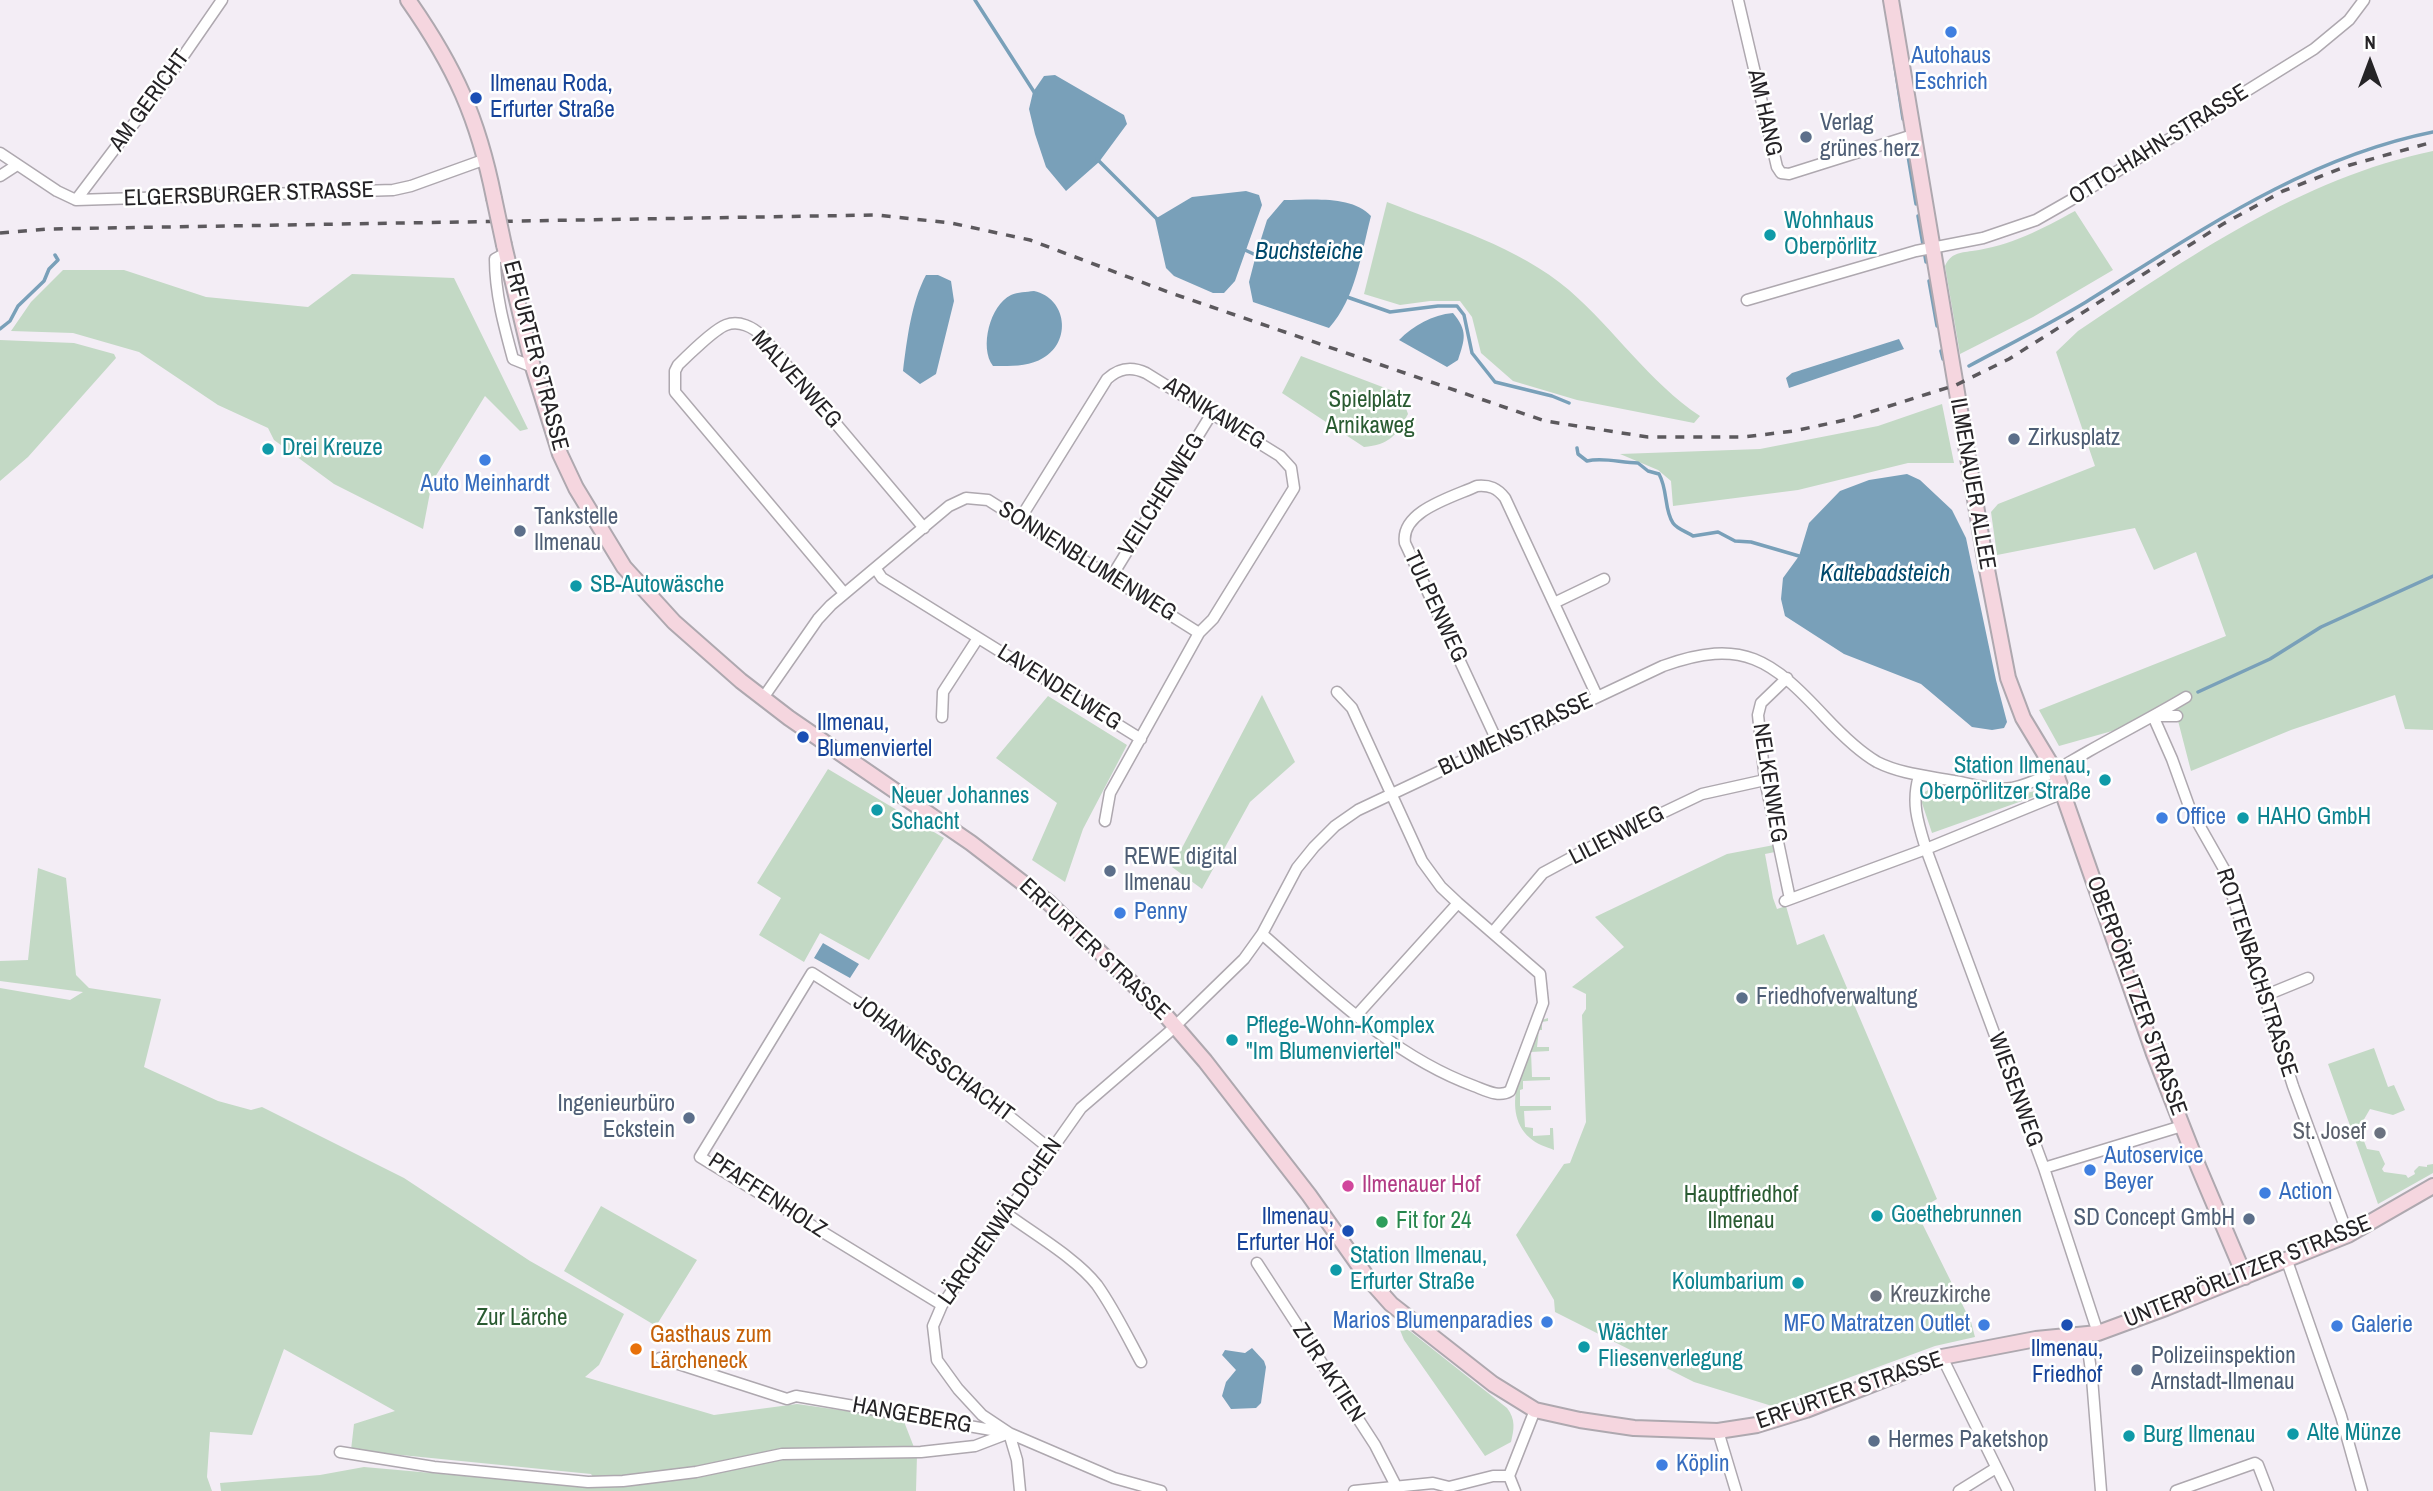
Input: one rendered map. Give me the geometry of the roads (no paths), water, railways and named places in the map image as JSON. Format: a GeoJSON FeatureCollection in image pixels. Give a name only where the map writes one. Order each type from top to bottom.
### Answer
{"type":"FeatureCollection","features":[{"type":"Feature","properties":{"kind":"main road","name":"ERFURTER STRASSE"},"geometry":{"type":"LineString","coordinates":[[408,0],[442,52],[473,117],[486,159],[533,367],[551,427],[576,488],[624,567],[674,622],[763,698],[971,843],[1049,903],[1102,951],[1205,1061],[1309,1195],[1367,1277],[1391,1304],[1493,1384],[1535,1410],[1634,1428],[1718,1431],[1756,1425],[1806,1410],[1942,1357],[2035,1339],[2092,1334]]}},
{"type":"Feature","properties":{"kind":"main road","name":"ILMENAUER ALLEE"},"geometry":{"type":"LineString","coordinates":[[1891,0],[1997,628],[2008,678],[2023,718]]}},
{"type":"Feature","properties":{"kind":"main road","name":"OBERPÖRLITZER STRASSE"},"geometry":{"type":"LineString","coordinates":[[2023,718],[2055,771],[2145,1029],[2245,1277]]}},
{"type":"Feature","properties":{"kind":"main road","name":"UNTERPÖRLITZER STRASSE"},"geometry":{"type":"LineString","coordinates":[[2092,1334],[2287,1261],[2348,1235],[2433,1186]]}},
{"type":"Feature","properties":{"kind":"street","name":"AM GERICHT"},"geometry":{"type":"LineString","coordinates":[[76,200],[166,81],[222,0]]}},
{"type":"Feature","properties":{"kind":"street","name":"AM HANG"},"geometry":{"type":"LineString","coordinates":[[1738,0],[1777,167],[1781,173],[1789,174],[1913,135]]}},
{"type":"Feature","properties":{"kind":"street","name":"OTTO-HAHN-STRASSE"},"geometry":{"type":"LineString","coordinates":[[1932,248],[1983,238],[2036,220],[2071,201],[2314,49],[2338,30],[2364,0]]}},
{"type":"Feature","properties":{"kind":"street","name":"ELGERSBURGER STRASSE"},"geometry":{"type":"LineString","coordinates":[[0,153],[57,191],[76,200],[393,190],[486,159]]}},
{"type":"Feature","properties":{"kind":"street"},"geometry":{"type":"LineString","coordinates":[[0,176],[16,165]]}},
{"type":"Feature","properties":{"kind":"street"},"geometry":{"type":"LineString","coordinates":[[1747,300],[1932,248]]}},
{"type":"Feature","properties":{"kind":"street","name":"MALVENWEG"},"geometry":{"type":"LineString","coordinates":[[844,593],[675,392],[677,365],[725,325],[744,325],[754,328],[762,336],[924,528]]}},
{"type":"Feature","properties":{"kind":"street","name":"ARNIKAWEG"},"geometry":{"type":"LineString","coordinates":[[1020,519],[1097,394],[1114,372],[1137,368],[1280,456],[1291,468],[1294,488],[1213,619],[1199,633]]}},
{"type":"Feature","properties":{"kind":"street","name":"VEILCHENWEG"},"geometry":{"type":"LineString","coordinates":[[1112,576],[1212,413]]}},
{"type":"Feature","properties":{"kind":"street","name":"TULPENWEG"},"geometry":{"type":"LineString","coordinates":[[1499,743],[1405,543],[1406,525],[1417,514],[1477,486],[1493,487],[1505,498],[1597,696]]}},
{"type":"Feature","properties":{"kind":"street","name":"SONNENBLUMENWEG"},"geometry":{"type":"LineString","coordinates":[[763,698],[818,619],[844,593],[949,506],[966,498],[988,500],[1199,633],[1110,793],[1105,821]]}},
{"type":"Feature","properties":{"kind":"street","name":"LAVENDELWEG"},"geometry":{"type":"LineString","coordinates":[[876,569],[882,578],[1140,738]]}},
{"type":"Feature","properties":{"kind":"street"},"geometry":{"type":"LineString","coordinates":[[1554,603],[1604,579]]}},
{"type":"Feature","properties":{"kind":"street","name":"LAVENDELWEG"},"geometry":{"type":"LineString","coordinates":[[942,717],[943,692],[978,638]]}},
{"type":"Feature","properties":{"kind":"street","name":"BLUMENSTRASSE"},"geometry":{"type":"LineString","coordinates":[[1175,1026],[1244,959],[1262,934],[1286,887],[1314,847],[1358,810],[1597,696],[1687,657],[1710,653],[1732,654],[1773,667],[1859,749],[1878,762],[1919,776],[2009,788],[2055,771]]}},
{"type":"Feature","properties":{"kind":"street","name":"NELKENWEG"},"geometry":{"type":"LineString","coordinates":[[1787,678],[1761,703],[1758,710],[1765,780],[1787,900],[1926,849]]}},
{"type":"Feature","properties":{"kind":"street"},"geometry":{"type":"LineString","coordinates":[[1262,934],[1356,1016],[1398,1047],[1442,1074],[1494,1093],[1506,1094],[1513,1084],[1543,1003],[1540,974],[1441,887],[1422,861],[1352,708],[1337,692]]}},
{"type":"Feature","properties":{"kind":"street"},"geometry":{"type":"LineString","coordinates":[[2055,771],[2186,697]]}},
{"type":"Feature","properties":{"kind":"street"},"geometry":{"type":"LineString","coordinates":[[2152,716],[2177,716]]}},
{"type":"Feature","properties":{"kind":"street","name":"ROTTENBACHSTRASSE"},"geometry":{"type":"LineString","coordinates":[[2152,716],[2167,747],[2190,809],[2224,869],[2293,1086],[2348,1235]]}},
{"type":"Feature","properties":{"kind":"street"},"geometry":{"type":"LineString","coordinates":[[1919,776],[1915,791],[1915,811],[1926,849],[2063,793]]}},
{"type":"Feature","properties":{"kind":"street","name":"LILIENWEG"},"geometry":{"type":"LineString","coordinates":[[1493,932],[1543,873],[1702,794],[1765,780]]}},
{"type":"Feature","properties":{"kind":"street","name":"WIESENWEG"},"geometry":{"type":"LineString","coordinates":[[1926,849],[2044,1168],[2092,1334],[2092,1378],[2101,1491]]}},
{"type":"Feature","properties":{"kind":"street"},"geometry":{"type":"LineString","coordinates":[[1356,1016],[1458,903]]}},
{"type":"Feature","properties":{"kind":"street","name":"JOHANNESSCHACHT"},"geometry":{"type":"LineString","coordinates":[[812,973],[906,1033],[1050,1149]]}},
{"type":"Feature","properties":{"kind":"street","name":"PFAFFENHOLZ"},"geometry":{"type":"LineString","coordinates":[[812,973],[700,1157],[942,1305]]}},
{"type":"Feature","properties":{"kind":"street"},"geometry":{"type":"LineString","coordinates":[[2264,996],[2308,978]]}},
{"type":"Feature","properties":{"kind":"street","name":"LÄRCHENWÄLDCHEN"},"geometry":{"type":"LineString","coordinates":[[1009,1433],[982,1415],[937,1360],[933,1326],[942,1305],[1081,1108],[1175,1026]]}},
{"type":"Feature","properties":{"kind":"street"},"geometry":{"type":"LineString","coordinates":[[2044,1168],[2182,1126]]}},
{"type":"Feature","properties":{"kind":"street"},"geometry":{"type":"LineString","coordinates":[[1007,1213],[1081,1269],[1096,1284],[1140,1362]]}},
{"type":"Feature","properties":{"kind":"street"},"geometry":{"type":"LineString","coordinates":[[2287,1261],[2341,1416],[2362,1491]]}},
{"type":"Feature","properties":{"kind":"street","name":"ZUR AKTIEN"},"geometry":{"type":"LineString","coordinates":[[1257,1263],[1375,1445],[1396,1486]]}},
{"type":"Feature","properties":{"kind":"street"},"geometry":{"type":"LineString","coordinates":[[1942,1357],[2008,1491]]}},
{"type":"Feature","properties":{"kind":"street","name":"HANGEBERG"},"geometry":{"type":"LineString","coordinates":[[660,1358],[787,1399],[796,1396],[1009,1433],[1114,1478],[1161,1491]]}},
{"type":"Feature","properties":{"kind":"street"},"geometry":{"type":"LineString","coordinates":[[1515,1491],[1509,1476],[1535,1410]]}},
{"type":"Feature","properties":{"kind":"street"},"geometry":{"type":"LineString","coordinates":[[1718,1431],[1736,1491]]}},
{"type":"Feature","properties":{"kind":"street"},"geometry":{"type":"LineString","coordinates":[[340,1452],[434,1468],[588,1482],[696,1472],[782,1454],[921,1452],[975,1446],[1009,1433],[1017,1460],[1020,1491]]}},
{"type":"Feature","properties":{"kind":"street"},"geometry":{"type":"LineString","coordinates":[[2176,1491],[2255,1464],[2258,1465],[2268,1491]]}},
{"type":"Feature","properties":{"kind":"street"},"geometry":{"type":"LineString","coordinates":[[1959,1491],[1996,1468]]}},
{"type":"Feature","properties":{"kind":"street"},"geometry":{"type":"LineString","coordinates":[[1354,1491],[1433,1483],[1449,1489],[1493,1476],[1509,1476]]}},
{"type":"Feature","properties":{"kind":"water"},"geometry":{"type":"Polygon","coordinates":[[[1055,75],[1124,115],[1127,124],[1099,162],[1066,191],[1046,167],[1029,109],[1033,92],[1044,76],[1055,75]]]}},
{"type":"Feature","properties":{"kind":"water"},"geometry":{"type":"Polygon","coordinates":[[[1246,191],[1259,195],[1262,205],[1235,281],[1224,293],[1213,293],[1174,276],[1166,268],[1155,219],[1192,197],[1246,191]]]}},
{"type":"Feature","properties":{"kind":"water","name":"Buchsteiche"},"geometry":{"type":"Polygon","coordinates":[[[1284,200],[1342,202],[1363,209],[1371,216],[1352,289],[1329,328],[1253,302],[1249,282],[1256,255],[1267,220],[1284,200]]]}},
{"type":"Feature","properties":{"kind":"water"},"geometry":{"type":"Polygon","coordinates":[[[926,275],[938,275],[951,281],[954,301],[936,374],[920,384],[903,371],[913,310],[926,275]]]}},
{"type":"Feature","properties":{"kind":"water"},"geometry":{"type":"Polygon","coordinates":[[[1034,291],[1045,295],[1059,311],[1062,332],[1058,342],[1052,351],[1032,363],[993,366],[987,349],[992,317],[1011,295],[1034,291]]]}},
{"type":"Feature","properties":{"kind":"water"},"geometry":{"type":"Polygon","coordinates":[[[1453,313],[1463,330],[1463,341],[1458,360],[1447,367],[1399,340],[1424,322],[1453,313]]]}},
{"type":"Feature","properties":{"kind":"water"},"geometry":{"type":"Polygon","coordinates":[[[1899,339],[1904,349],[1789,388],[1786,378],[1792,373],[1899,339]]]}},
{"type":"Feature","properties":{"kind":"water","name":"Kaltebadsteich"},"geometry":{"type":"Polygon","coordinates":[[[1907,474],[1920,480],[1952,510],[1966,538],[2007,722],[2004,728],[1992,730],[1972,727],[1921,684],[1844,654],[1785,616],[1781,599],[1783,578],[1799,556],[1809,523],[1840,491],[1869,480],[1907,474]]]}},
{"type":"Feature","properties":{"kind":"water"},"geometry":{"type":"Polygon","coordinates":[[[823,943],[859,964],[850,978],[814,958],[823,943]]]}},
{"type":"Feature","properties":{"kind":"water"},"geometry":{"type":"Polygon","coordinates":[[[1252,1348],[1266,1367],[1261,1403],[1256,1408],[1231,1409],[1222,1396],[1226,1382],[1236,1370],[1222,1355],[1225,1350],[1245,1353],[1252,1348]]]}},
{"type":"Feature","properties":{"kind":"waterway"},"geometry":{"type":"LineString","coordinates":[[975,0],[1036,95]]}},
{"type":"Feature","properties":{"kind":"waterway"},"geometry":{"type":"LineString","coordinates":[[1894,60],[1903,119]]}},
{"type":"Feature","properties":{"kind":"waterway"},"geometry":{"type":"LineString","coordinates":[[1969,366],[2072,310],[2210,225],[2295,179],[2385,144],[2433,132]]}},
{"type":"Feature","properties":{"kind":"waterway"},"geometry":{"type":"LineString","coordinates":[[1907,150],[1916,204]]}},
{"type":"Feature","properties":{"kind":"waterway"},"geometry":{"type":"LineString","coordinates":[[1097,159],[1158,220]]}},
{"type":"Feature","properties":{"kind":"waterway"},"geometry":{"type":"LineString","coordinates":[[1918,216],[1926,262]]}},
{"type":"Feature","properties":{"kind":"waterway"},"geometry":{"type":"LineString","coordinates":[[1245,250],[1260,257]]}},
{"type":"Feature","properties":{"kind":"waterway"},"geometry":{"type":"LineString","coordinates":[[0,329],[10,321],[18,306],[44,281],[49,269],[58,260],[55,255]]}},
{"type":"Feature","properties":{"kind":"waterway"},"geometry":{"type":"LineString","coordinates":[[1929,281],[1937,326]]}},
{"type":"Feature","properties":{"kind":"waterway"},"geometry":{"type":"LineString","coordinates":[[1347,297],[1390,312],[1457,306],[1464,315],[1472,353],[1495,382],[1569,403]]}},
{"type":"Feature","properties":{"kind":"waterway"},"geometry":{"type":"LineString","coordinates":[[1941,351],[1943,359]]}},
{"type":"Feature","properties":{"kind":"waterway"},"geometry":{"type":"LineString","coordinates":[[1577,448],[1578,454],[1587,461],[1638,463],[1648,471],[1659,474],[1673,523],[1693,536],[1718,532],[1735,541],[1751,542],[1799,556]]}},
{"type":"Feature","properties":{"kind":"waterway"},"geometry":{"type":"LineString","coordinates":[[2198,692],[2270,659],[2321,627],[2433,576]]}},
{"type":"Feature","properties":{"kind":"railway"},"geometry":{"type":"LineString","coordinates":[[0,233],[47,229],[876,215],[951,223],[1030,240],[1168,292],[1545,421],[1648,437],[1743,437],[1794,431],[1845,420],[1956,385],[2009,359],[2223,224],[2283,191],[2350,165],[2433,142]]}},
{"type":"Feature","properties":{"kind":"place","name":"Autohaus Eschrich"},"geometry":{"type":"Point","coordinates":[1951,32]}},
{"type":"Feature","properties":{"kind":"place","name":"Ilmenau Roda, Erfurter Straße"},"geometry":{"type":"Point","coordinates":[476,98]}},
{"type":"Feature","properties":{"kind":"place","name":"Verlag grünes herz"},"geometry":{"type":"Point","coordinates":[1806,137]}},
{"type":"Feature","properties":{"kind":"place","name":"Wohnhaus Oberpörlitz"},"geometry":{"type":"Point","coordinates":[1770,235]}},
{"type":"Feature","properties":{"kind":"place","name":"Zirkusplatz"},"geometry":{"type":"Point","coordinates":[2014,439]}},
{"type":"Feature","properties":{"kind":"place","name":"Drei Kreuze"},"geometry":{"type":"Point","coordinates":[268,449]}},
{"type":"Feature","properties":{"kind":"place","name":"Auto Meinhardt"},"geometry":{"type":"Point","coordinates":[485,460]}},
{"type":"Feature","properties":{"kind":"place","name":"Tankstelle Ilmenau"},"geometry":{"type":"Point","coordinates":[520,531]}},
{"type":"Feature","properties":{"kind":"place","name":"SB-Autowäsche"},"geometry":{"type":"Point","coordinates":[576,586]}},
{"type":"Feature","properties":{"kind":"place","name":"Ilmenau, Blumenviertel"},"geometry":{"type":"Point","coordinates":[803,737]}},
{"type":"Feature","properties":{"kind":"place","name":"Station Ilmenau, Oberpörlitzer Straße"},"geometry":{"type":"Point","coordinates":[2105,780]}},
{"type":"Feature","properties":{"kind":"place","name":"Neuer Johannes Schacht"},"geometry":{"type":"Point","coordinates":[877,810]}},
{"type":"Feature","properties":{"kind":"place","name":"Office"},"geometry":{"type":"Point","coordinates":[2162,818]}},
{"type":"Feature","properties":{"kind":"place","name":"HAHO GmbH"},"geometry":{"type":"Point","coordinates":[2243,818]}},
{"type":"Feature","properties":{"kind":"place","name":"REWE digital Ilmenau"},"geometry":{"type":"Point","coordinates":[1110,871]}},
{"type":"Feature","properties":{"kind":"place","name":"Penny"},"geometry":{"type":"Point","coordinates":[1120,913]}},
{"type":"Feature","properties":{"kind":"place","name":"Friedhofverwaltung"},"geometry":{"type":"Point","coordinates":[1742,998]}},
{"type":"Feature","properties":{"kind":"place","name":"Pflege-Wohn-Komplex \"Im Blumenviertel\""},"geometry":{"type":"Point","coordinates":[1232,1040]}},
{"type":"Feature","properties":{"kind":"place","name":"Ingenieurbüro Eckstein"},"geometry":{"type":"Point","coordinates":[689,1118]}},
{"type":"Feature","properties":{"kind":"place","name":"St. Josef"},"geometry":{"type":"Point","coordinates":[2380,1133]}},
{"type":"Feature","properties":{"kind":"place","name":"Autoservice Beyer"},"geometry":{"type":"Point","coordinates":[2090,1170]}},
{"type":"Feature","properties":{"kind":"place","name":"Ilmenauer Hof"},"geometry":{"type":"Point","coordinates":[1348,1186]}},
{"type":"Feature","properties":{"kind":"place","name":"Action"},"geometry":{"type":"Point","coordinates":[2265,1193]}},
{"type":"Feature","properties":{"kind":"place","name":"Goethebrunnen"},"geometry":{"type":"Point","coordinates":[1877,1216]}},
{"type":"Feature","properties":{"kind":"place","name":"SD Concept GmbH"},"geometry":{"type":"Point","coordinates":[2249,1219]}},
{"type":"Feature","properties":{"kind":"place","name":"Fit for 24"},"geometry":{"type":"Point","coordinates":[1382,1222]}},
{"type":"Feature","properties":{"kind":"place","name":"Ilmenau, Erfurter Hof"},"geometry":{"type":"Point","coordinates":[1348,1231]}},
{"type":"Feature","properties":{"kind":"place","name":"Station Ilmenau, Erfurter Straße"},"geometry":{"type":"Point","coordinates":[1336,1270]}},
{"type":"Feature","properties":{"kind":"place","name":"Kolumbarium"},"geometry":{"type":"Point","coordinates":[1798,1283]}},
{"type":"Feature","properties":{"kind":"place","name":"Kreuzkirche"},"geometry":{"type":"Point","coordinates":[1876,1296]}},
{"type":"Feature","properties":{"kind":"place","name":"Marios Blumenparadies"},"geometry":{"type":"Point","coordinates":[1547,1322]}},
{"type":"Feature","properties":{"kind":"place","name":"MFO Matratzen Outlet"},"geometry":{"type":"Point","coordinates":[1984,1325]}},
{"type":"Feature","properties":{"kind":"place","name":"Ilmenau, Friedhof"},"geometry":{"type":"Point","coordinates":[2067,1325]}},
{"type":"Feature","properties":{"kind":"place","name":"Galerie"},"geometry":{"type":"Point","coordinates":[2337,1326]}},
{"type":"Feature","properties":{"kind":"place","name":"Wächter Fliesenverlegung"},"geometry":{"type":"Point","coordinates":[1584,1347]}},
{"type":"Feature","properties":{"kind":"place","name":"Gasthaus zum Lärcheneck"},"geometry":{"type":"Point","coordinates":[636,1349]}},
{"type":"Feature","properties":{"kind":"place","name":"Polizeiinspektion Arnstadt-Ilmenau"},"geometry":{"type":"Point","coordinates":[2137,1370]}},
{"type":"Feature","properties":{"kind":"place","name":"Alte Münze"},"geometry":{"type":"Point","coordinates":[2293,1434]}},
{"type":"Feature","properties":{"kind":"place","name":"Burg Ilmenau"},"geometry":{"type":"Point","coordinates":[2129,1436]}},
{"type":"Feature","properties":{"kind":"place","name":"Hermes Paketshop"},"geometry":{"type":"Point","coordinates":[1874,1441]}},
{"type":"Feature","properties":{"kind":"place","name":"Köplin"},"geometry":{"type":"Point","coordinates":[1662,1465]}},
{"type":"Feature","properties":{"kind":"park label","name":"Spielplatz Arnikaweg"},"geometry":{"type":"Point","coordinates":[1370,414]}},
{"type":"Feature","properties":{"kind":"park label","name":"Hauptfriedhof Ilmenau"},"geometry":{"type":"Point","coordinates":[1741,1209]}},
{"type":"Feature","properties":{"kind":"park label","name":"Zur Lärche"},"geometry":{"type":"Point","coordinates":[522,1319]}}]}
